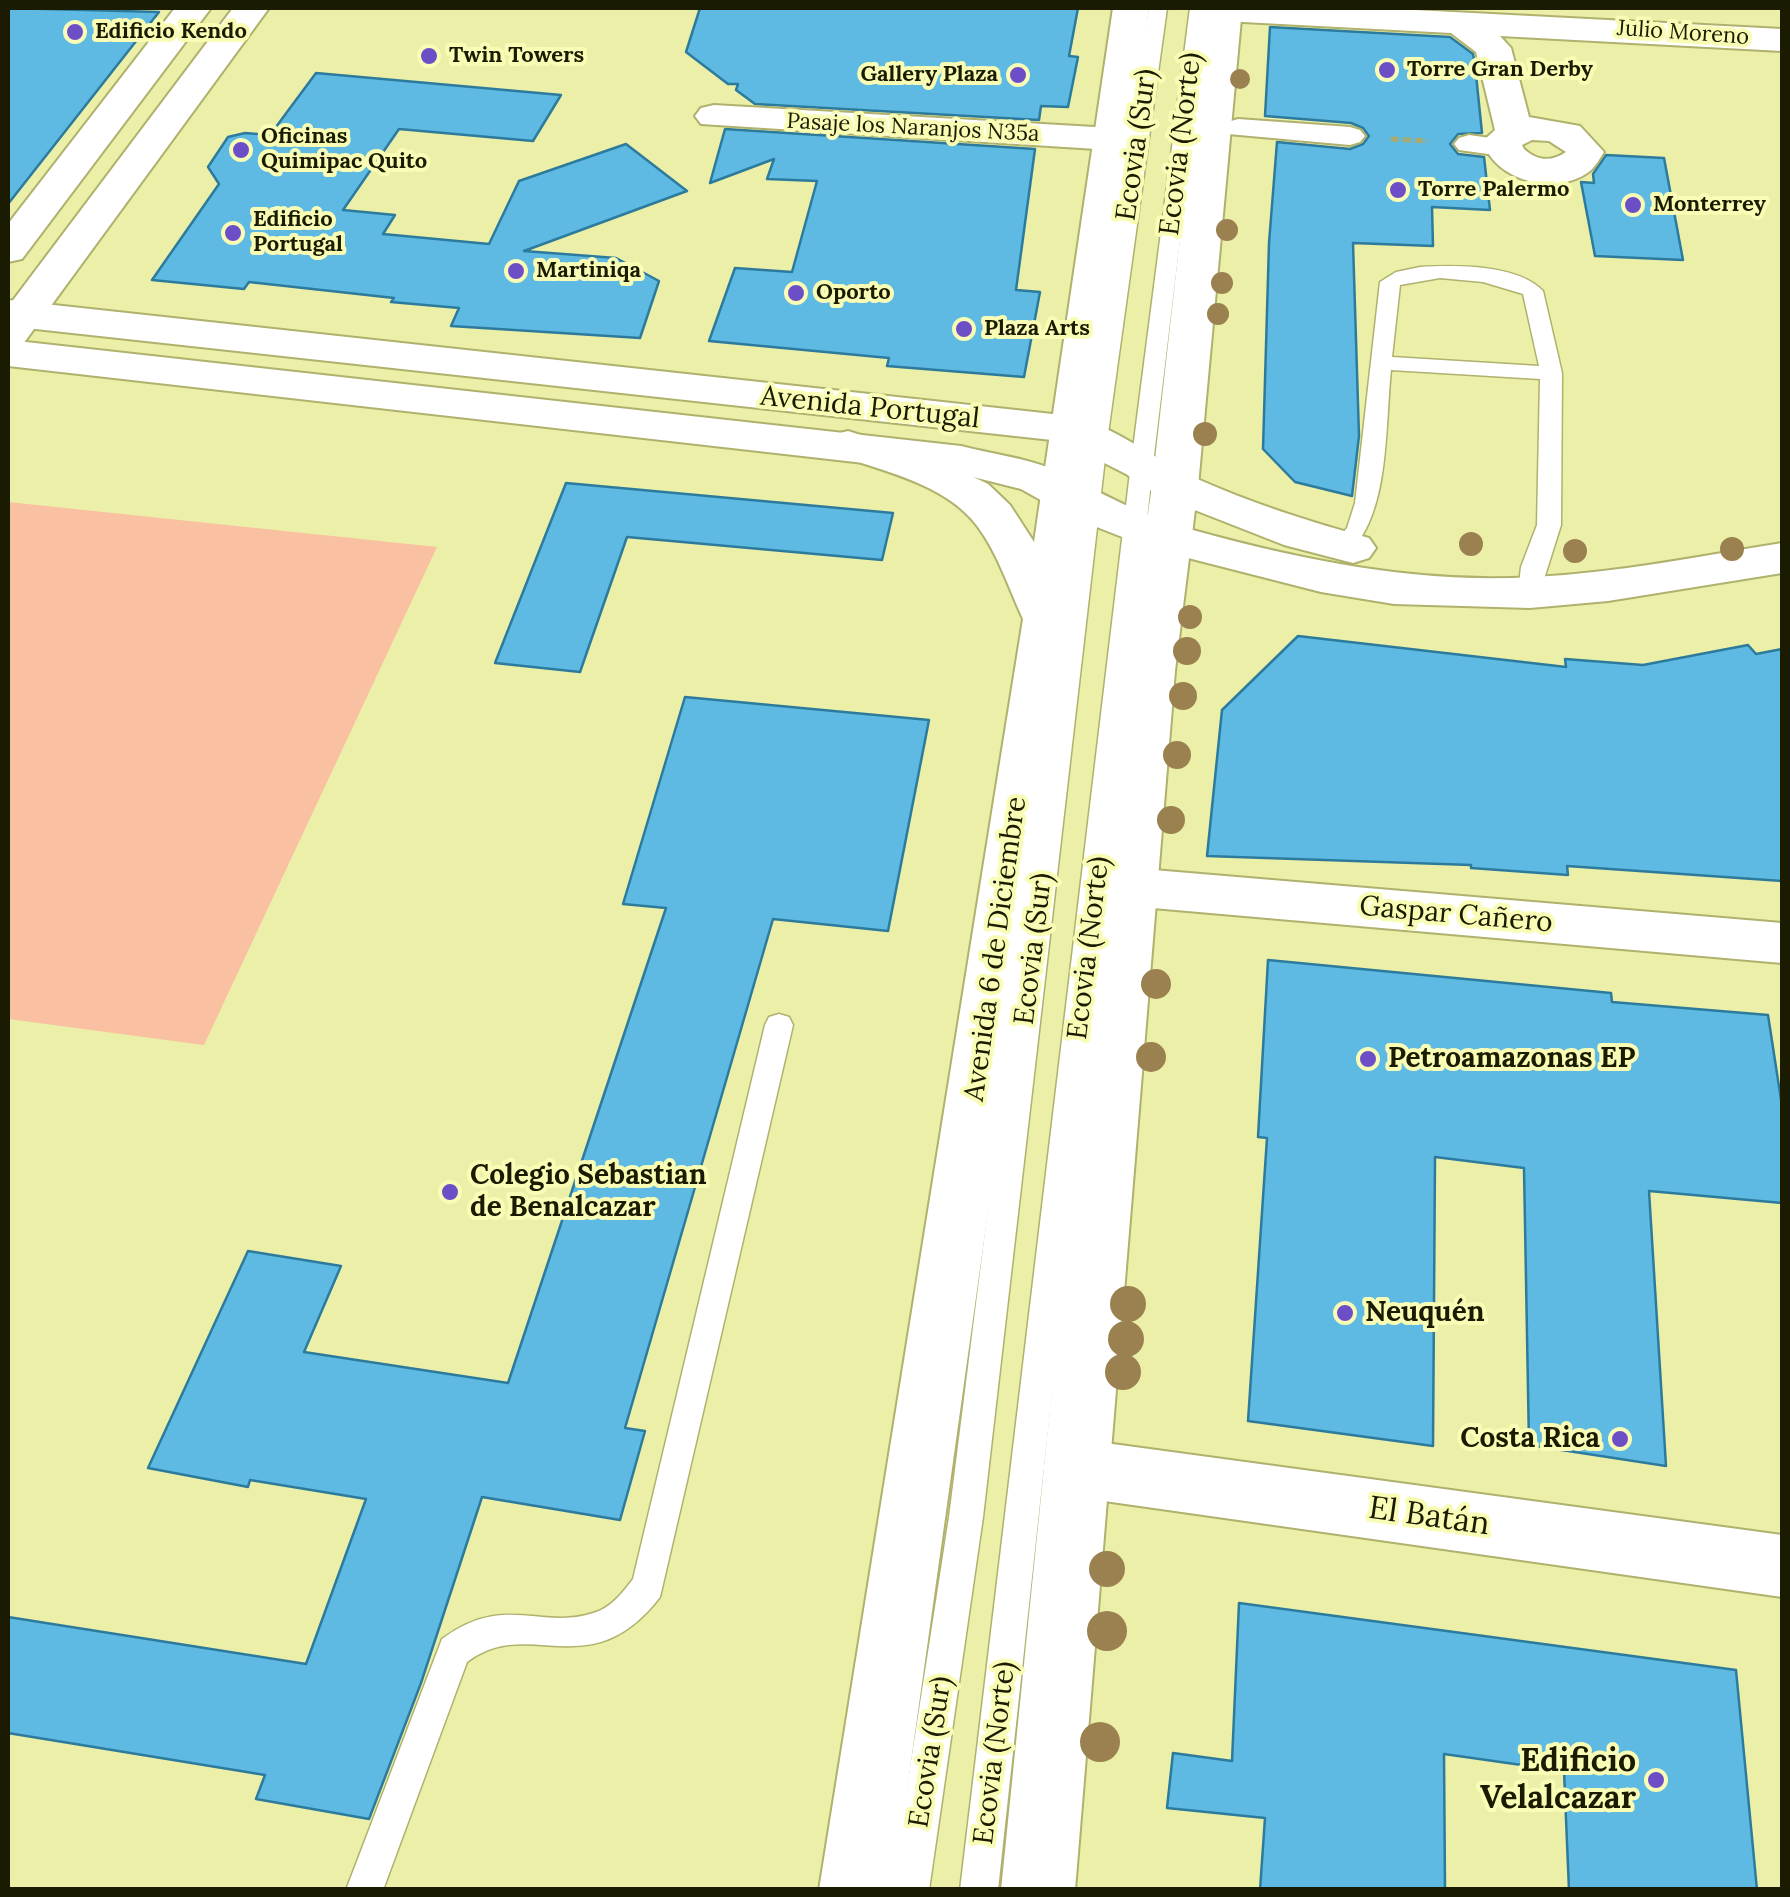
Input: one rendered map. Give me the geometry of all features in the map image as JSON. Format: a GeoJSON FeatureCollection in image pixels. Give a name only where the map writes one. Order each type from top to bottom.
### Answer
{"type":"FeatureCollection","features":[{"type":"Feature","properties":{"kind":"main road"},"geometry":{"type":"LineString","coordinates":[[8,250],[193,8]]}},
{"type":"Feature","properties":{"kind":"main road"},"geometry":{"type":"LineString","coordinates":[[11,329],[250,8]]}},
{"type":"Feature","properties":{"kind":"main road","name":"Avenida 6 de Diciembre"},"geometry":{"type":"LineString","coordinates":[[856,1890],[1047,619],[1075,499],[1112,139],[1131,8]]}},
{"type":"Feature","properties":{"kind":"main road"},"geometry":{"type":"LineString","coordinates":[[1038,1890],[1150,671],[1153,532],[1216,8]]}},
{"type":"Feature","properties":{"kind":"main road","name":"Julio Moreno"},"geometry":{"type":"LineString","coordinates":[[1216,8],[1782,40]]}},
{"type":"Feature","properties":{"kind":"main road"},"geometry":{"type":"LineString","coordinates":[[1461,23],[1494,48],[1505,138]]}},
{"type":"Feature","properties":{"kind":"main road"},"geometry":{"type":"LineString","coordinates":[[1499,24],[1519,47],[1505,138]]}},
{"type":"Feature","properties":{"kind":"main road","name":"Pasaje los Naranjos N35a"},"geometry":{"type":"LineString","coordinates":[[714,116],[1112,139]]}},
{"type":"Feature","properties":{"kind":"main road","name":"Avenida Portugal"},"geometry":{"type":"LineString","coordinates":[[11,329],[1084,436],[1159,475],[1300,534],[1343,546],[1531,580]]}},
{"type":"Feature","properties":{"kind":"main road","name":"Avenida Portugal"},"geometry":{"type":"LineString","coordinates":[[11,329],[990,465],[1037,478],[1075,499],[1153,532],[1357,584],[1709,571],[1782,558]]}},
{"type":"Feature","properties":{"kind":"main road"},"geometry":{"type":"LineString","coordinates":[[848,444],[926,472],[982,502],[1012,548],[1047,619]]}},
{"type":"Feature","properties":{"kind":"main road","name":"Gaspar Cañero"},"geometry":{"type":"LineString","coordinates":[[1130,887],[1782,943]]}},
{"type":"Feature","properties":{"kind":"main road","name":"El Batán"},"geometry":{"type":"LineString","coordinates":[[1076,1468],[1782,1566]]}},
{"type":"Feature","properties":{"kind":"street"},"geometry":{"type":"LineString","coordinates":[[1238,128],[1350,136]]}},
{"type":"Feature","properties":{"kind":"lane","name":"Ecovia (Sur)"},"geometry":{"type":"LineString","coordinates":[[1084,436],[1158,8]]}},
{"type":"Feature","properties":{"kind":"lane"},"geometry":{"type":"LineString","coordinates":[[1343,546],[1358,530],[1366,503],[1390,282],[1412,273],[1495,276],[1533,291],[1551,372],[1549,525],[1531,580]]}},
{"type":"Feature","properties":{"kind":"lane"},"geometry":{"type":"LineString","coordinates":[[1381,364],[1551,372]]}},
{"type":"Feature","properties":{"kind":"lane","name":"Ecovia (Sur)"},"geometry":{"type":"LineString","coordinates":[[910,1890],[966,1517],[1075,499]]}},
{"type":"Feature","properties":{"kind":"lane","name":"Ecovia (Norte)"},"geometry":{"type":"LineString","coordinates":[[979,1890],[1153,532]]}},
{"type":"Feature","properties":{"kind":"lane"},"geometry":{"type":"LineString","coordinates":[[364,1890],[454,1651],[465,1637],[483,1630],[589,1630],[618,1623],[636,1610],[648,1586],[779,1025]]}},
{"type":"Feature","properties":{"kind":"path"},"geometry":{"type":"LineString","coordinates":[[1350,136],[1505,138]]}},
{"type":"Feature","properties":{"kind":"shaded area"},"geometry":{"type":"Polygon","coordinates":[[[8,502],[437,547],[204,1045],[8,1019],[8,502]]]}},
{"type":"Feature","properties":{"kind":"building"},"geometry":{"type":"Polygon","coordinates":[[[8,8],[159,12],[8,204],[8,8]]]}},
{"type":"Feature","properties":{"kind":"building"},"geometry":{"type":"Polygon","coordinates":[[[700,8],[1078,8],[1069,56],[1078,57],[1068,107],[1041,106],[1039,120],[755,104],[736,90],[738,84],[728,84],[686,52],[700,8]]]}},
{"type":"Feature","properties":{"kind":"building"},"geometry":{"type":"Polygon","coordinates":[[[1270,27],[1450,37],[1473,54],[1475,65],[1482,133],[1458,134],[1450,144],[1458,154],[1484,157],[1490,210],[1432,207],[1433,246],[1353,243],[1359,436],[1352,496],[1295,482],[1263,449],[1269,243],[1277,142],[1350,149],[1363,144],[1369,136],[1351,123],[1265,116],[1270,27]]]}},
{"type":"Feature","properties":{"kind":"building"},"geometry":{"type":"Polygon","coordinates":[[[316,73],[561,95],[533,141],[399,129],[343,210],[395,215],[383,234],[489,244],[519,181],[626,144],[687,191],[524,251],[616,258],[659,281],[640,338],[451,326],[459,308],[391,302],[394,298],[249,282],[244,289],[152,280],[219,184],[208,167],[228,137],[245,133],[270,135],[316,73]]]}},
{"type":"Feature","properties":{"kind":"building"},"geometry":{"type":"Polygon","coordinates":[[[725,129],[1035,149],[1016,290],[1040,292],[1024,377],[887,366],[889,358],[709,341],[735,268],[792,272],[817,181],[767,179],[774,159],[710,183],[725,129]]]}},
{"type":"Feature","properties":{"kind":"building","name":"Monterrey"},"geometry":{"type":"Polygon","coordinates":[[[1606,155],[1664,158],[1683,260],[1595,256],[1581,182],[1594,183],[1593,174],[1606,155]]]}},
{"type":"Feature","properties":{"kind":"building"},"geometry":{"type":"Polygon","coordinates":[[[566,483],[893,513],[882,560],[627,537],[580,672],[495,663],[566,483]]]}},
{"type":"Feature","properties":{"kind":"building"},"geometry":{"type":"Polygon","coordinates":[[[1298,636],[1566,667],[1565,659],[1643,665],[1748,645],[1756,654],[1782,649],[1782,881],[1567,866],[1568,875],[1471,865],[1207,856],[1222,710],[1298,636]]]}},
{"type":"Feature","properties":{"kind":"building"},"geometry":{"type":"Polygon","coordinates":[[[685,697],[929,720],[888,931],[773,919],[625,1428],[645,1431],[620,1520],[482,1497],[421,1683],[369,1819],[256,1799],[265,1775],[8,1733],[8,1617],[306,1664],[366,1499],[250,1480],[248,1487],[148,1468],[248,1251],[341,1266],[304,1352],[508,1383],[666,908],[623,904],[685,697]]]}},
{"type":"Feature","properties":{"kind":"building"},"geometry":{"type":"Polygon","coordinates":[[[1268,960],[1611,993],[1612,1002],[1768,1015],[1782,1106],[1782,1203],[1649,1191],[1666,1466],[1529,1445],[1524,1168],[1435,1157],[1433,1446],[1248,1421],[1267,1138],[1258,1137],[1268,960]]]}},
{"type":"Feature","properties":{"kind":"building"},"geometry":{"type":"Polygon","coordinates":[[[1239,1603],[1736,1670],[1757,1890],[1569,1890],[1564,1771],[1444,1754],[1445,1890],[1260,1890],[1265,1818],[1167,1808],[1173,1753],[1232,1761],[1239,1603]]]}},
{"type":"Feature","properties":{"kind":"place","name":"Edificio Kendo"},"geometry":{"type":"Point","coordinates":[75,32]}},
{"type":"Feature","properties":{"kind":"place","name":"Twin Towers"},"geometry":{"type":"Point","coordinates":[429,56]}},
{"type":"Feature","properties":{"kind":"place","name":"Torre Gran Derby"},"geometry":{"type":"Point","coordinates":[1387,70]}},
{"type":"Feature","properties":{"kind":"place","name":"Gallery Plaza"},"geometry":{"type":"Point","coordinates":[1018,75]}},
{"type":"Feature","properties":{"kind":"place","name":"Oficinas Quimipac Quito"},"geometry":{"type":"Point","coordinates":[241,150]}},
{"type":"Feature","properties":{"kind":"place","name":"Torre Palermo"},"geometry":{"type":"Point","coordinates":[1398,190]}},
{"type":"Feature","properties":{"kind":"place","name":"Monterrey"},"geometry":{"type":"Point","coordinates":[1633,205]}},
{"type":"Feature","properties":{"kind":"place","name":"Edificio Portugal"},"geometry":{"type":"Point","coordinates":[233,233]}},
{"type":"Feature","properties":{"kind":"place","name":"Martiniqa"},"geometry":{"type":"Point","coordinates":[516,271]}},
{"type":"Feature","properties":{"kind":"place","name":"Oporto"},"geometry":{"type":"Point","coordinates":[796,293]}},
{"type":"Feature","properties":{"kind":"place","name":"Plaza Arts"},"geometry":{"type":"Point","coordinates":[964,329]}},
{"type":"Feature","properties":{"kind":"place","name":"Petroamazonas EP"},"geometry":{"type":"Point","coordinates":[1368,1059]}},
{"type":"Feature","properties":{"kind":"place","name":"Colegio Sebastian de Benalcazar"},"geometry":{"type":"Point","coordinates":[450,1192]}},
{"type":"Feature","properties":{"kind":"place","name":"Neuquén"},"geometry":{"type":"Point","coordinates":[1345,1313]}},
{"type":"Feature","properties":{"kind":"place","name":"Costa Rica"},"geometry":{"type":"Point","coordinates":[1620,1439]}},
{"type":"Feature","properties":{"kind":"place","name":"Edificio Velalcazar"},"geometry":{"type":"Point","coordinates":[1656,1780]}}]}
